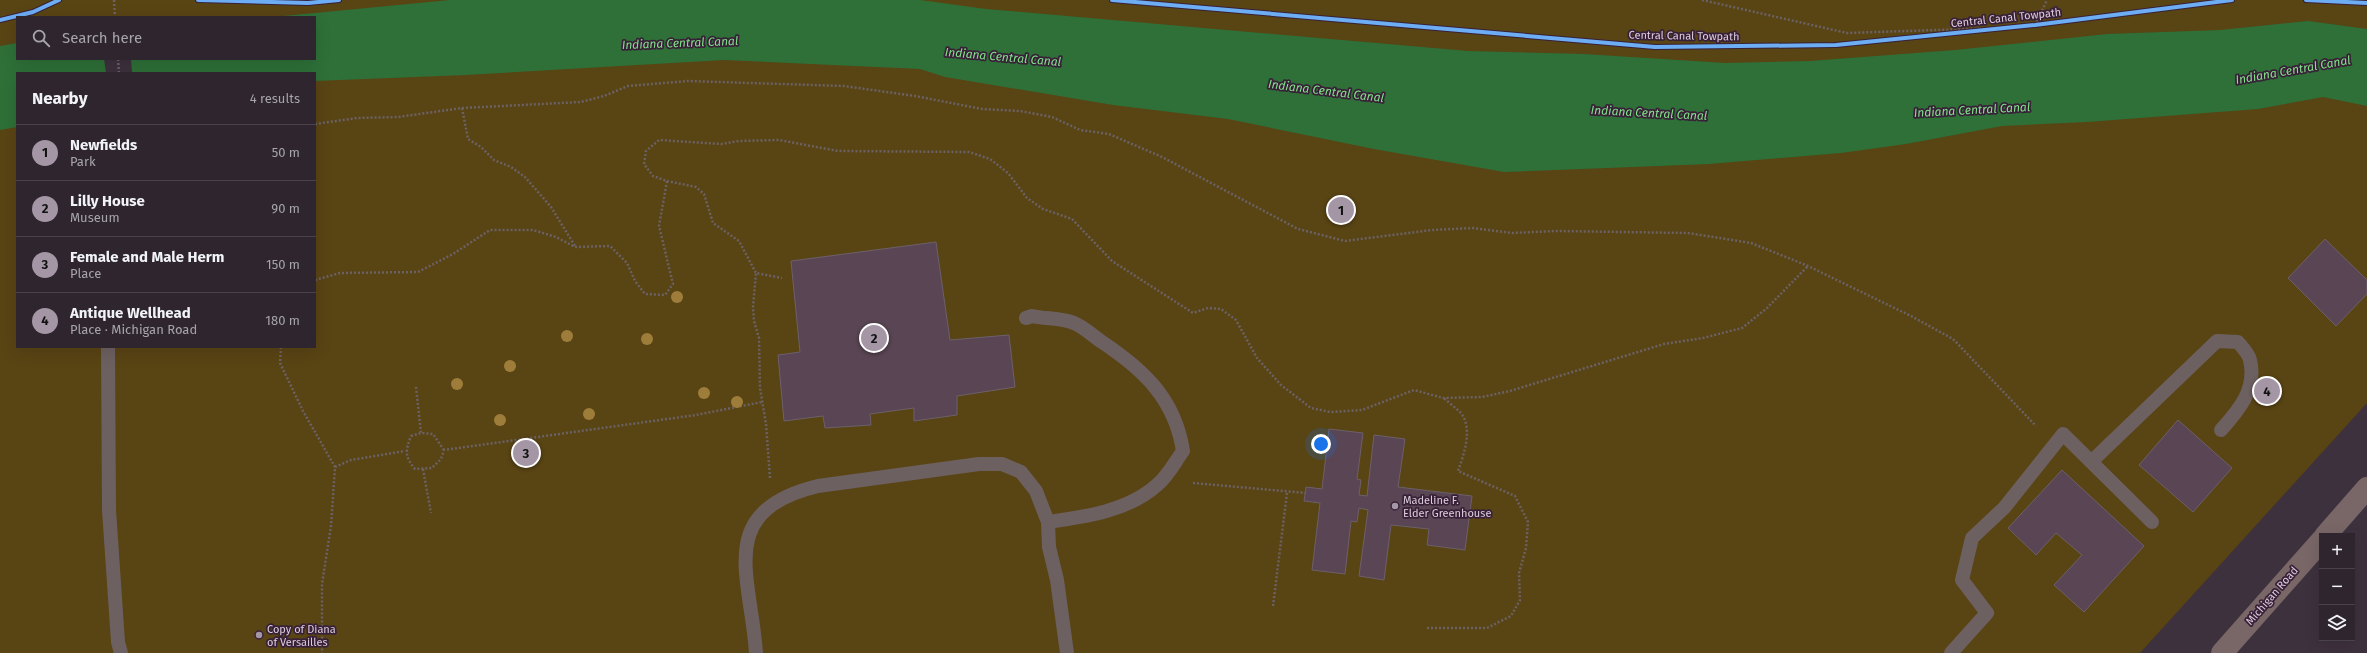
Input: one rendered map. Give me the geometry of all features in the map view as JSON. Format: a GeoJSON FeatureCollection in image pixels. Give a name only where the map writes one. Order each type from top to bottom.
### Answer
{"type":"FeatureCollection","features":[{"type":"Feature","properties":{"kind":"main road"},"geometry":{"type":"LineString","coordinates":[[2328,533],[2367,488]]}},
{"type":"Feature","properties":{"kind":"main road","name":"Michigan Road"},"geometry":{"type":"LineString","coordinates":[[2222,653],[2319,543]]}},
{"type":"Feature","properties":{"kind":"lane"},"geometry":{"type":"LineString","coordinates":[[1026,318],[1032,316],[1074,323],[1116,351],[1153,382],[1171,408],[1180,431],[1183,451],[1157,486],[1135,499],[1087,518],[1048,522]]}},
{"type":"Feature","properties":{"kind":"lane"},"geometry":{"type":"LineString","coordinates":[[2091,462],[2217,341],[2238,342],[2250,359],[2251,380],[2242,407],[2221,430]]}},
{"type":"Feature","properties":{"kind":"lane"},"geometry":{"type":"LineString","coordinates":[[108,348],[109,510],[118,642],[121,653]]}},
{"type":"Feature","properties":{"kind":"lane"},"geometry":{"type":"LineString","coordinates":[[1951,653],[1987,613],[1962,580],[1972,538],[2004,508],[2064,434],[2152,522]]}},
{"type":"Feature","properties":{"kind":"lane"},"geometry":{"type":"LineString","coordinates":[[756,653],[754,622],[745,564],[746,540],[758,518],[775,502],[795,491],[818,486],[955,466],[1002,464],[1021,472],[1036,491],[1048,522],[1049,547],[1057,580],[1067,653]]}},
{"type":"Feature","properties":{"kind":"path"},"geometry":{"type":"LineString","coordinates":[[114,0],[115,16]]}},
{"type":"Feature","properties":{"kind":"path"},"geometry":{"type":"LineString","coordinates":[[1702,0],[1847,33],[1996,28]]}},
{"type":"Feature","properties":{"kind":"path"},"geometry":{"type":"LineString","coordinates":[[2035,26],[2047,0]]}},
{"type":"Feature","properties":{"kind":"path"},"geometry":{"type":"LineString","coordinates":[[118,60],[119,72]]}},
{"type":"Feature","properties":{"kind":"path"},"geometry":{"type":"LineString","coordinates":[[316,124],[462,108],[581,102],[604,96],[628,86],[672,82],[733,81],[844,86],[915,96],[982,109],[1052,117],[1080,130],[1108,134],[1162,157],[1298,229],[1345,240],[1432,230],[1473,228],[1512,233],[1556,231],[1688,233],[1751,243],[1808,266],[1911,316],[1953,339],[2055,445]]}},
{"type":"Feature","properties":{"kind":"path"},"geometry":{"type":"LineString","coordinates":[[462,108],[468,139],[480,147],[494,160],[511,167],[525,177],[551,207],[575,247]]}},
{"type":"Feature","properties":{"kind":"path"},"geometry":{"type":"LineString","coordinates":[[775,502],[769,475],[766,424],[762,402],[759,338],[754,321],[753,307],[756,273],[739,241],[713,223],[704,194],[696,186],[667,181],[653,176],[644,164],[646,151],[659,140],[721,144],[739,141],[779,140],[838,151],[969,152],[990,159],[1008,173],[1027,198],[1043,209],[1072,219],[1112,261],[1193,313],[1208,308],[1221,310],[1236,320],[1257,358],[1281,385],[1311,408],[1330,412],[1362,410],[1414,390],[1443,398],[1482,397],[1510,392],[1664,344],[1703,338],[1742,328],[1766,309],[1808,266]]}},
{"type":"Feature","properties":{"kind":"path"},"geometry":{"type":"LineString","coordinates":[[316,280],[340,273],[418,272],[453,254],[490,230],[532,230],[556,236],[575,247],[610,246],[627,263],[635,281],[645,294],[665,295],[673,284],[659,226],[667,181]]}},
{"type":"Feature","properties":{"kind":"path"},"geometry":{"type":"LineString","coordinates":[[756,273],[782,278]]}},
{"type":"Feature","properties":{"kind":"path"},"geometry":{"type":"LineString","coordinates":[[281,348],[280,363],[303,411],[335,467],[331,526],[322,584],[322,653]]}},
{"type":"Feature","properties":{"kind":"path"},"geometry":{"type":"LineString","coordinates":[[416,387],[421,433]]}},
{"type":"Feature","properties":{"kind":"path"},"geometry":{"type":"LineString","coordinates":[[1428,628],[1487,628],[1511,616],[1520,600],[1519,573],[1526,548],[1528,522],[1515,496],[1458,471],[1464,452],[1467,433],[1461,414],[1443,398]]}},
{"type":"Feature","properties":{"kind":"path"},"geometry":{"type":"LineString","coordinates":[[444,450],[696,414],[762,402]]}},
{"type":"Feature","properties":{"kind":"path"},"geometry":{"type":"LineString","coordinates":[[421,433],[432,434],[444,450],[441,460],[432,468],[422,469],[415,469],[408,461],[405,451],[411,436],[421,433]]}},
{"type":"Feature","properties":{"kind":"path"},"geometry":{"type":"LineString","coordinates":[[335,467],[351,460],[405,451]]}},
{"type":"Feature","properties":{"kind":"path"},"geometry":{"type":"LineString","coordinates":[[422,469],[432,513]]}},
{"type":"Feature","properties":{"kind":"path"},"geometry":{"type":"LineString","coordinates":[[1162,479],[1287,493],[1306,493]]}},
{"type":"Feature","properties":{"kind":"path"},"geometry":{"type":"LineString","coordinates":[[1273,606],[1287,493]]}},
{"type":"Feature","properties":{"kind":"shaded area"},"geometry":{"type":"Polygon","coordinates":[[[0,0],[2367,0],[2367,403],[2140,653],[0,653],[0,0]]]}},
{"type":"Feature","properties":{"kind":"water","name":"Indiana Central Canal"},"geometry":{"type":"Polygon","coordinates":[[[450,0],[920,0],[986,9],[1468,51],[1584,54],[1725,63],[1810,61],[1955,50],[2107,34],[2220,30],[2308,21],[2367,29],[2367,106],[2323,97],[2258,109],[2087,122],[2002,126],[1906,144],[1841,153],[1709,164],[1504,172],[1374,149],[1228,119],[1113,105],[945,77],[920,69],[724,60],[466,75],[316,81],[316,72],[16,72],[16,127],[0,130],[0,46],[16,43],[16,60],[316,60],[316,16],[283,16],[450,0]]]}},
{"type":"Feature","properties":{"kind":"pier"},"geometry":{"type":"Polygon","coordinates":[[[104,60],[131,60],[132,72],[106,72],[104,60]]]}},
{"type":"Feature","properties":{"kind":"building"},"geometry":{"type":"Polygon","coordinates":[[[2325,239],[2367,280],[2367,294],[2336,326],[2288,278],[2325,239]]]}},
{"type":"Feature","properties":{"kind":"building"},"geometry":{"type":"Polygon","coordinates":[[[936,242],[950,340],[1009,335],[1015,387],[957,396],[957,415],[914,421],[914,408],[870,414],[871,425],[825,428],[823,416],[784,421],[778,355],[800,352],[791,261],[936,242]]]}},
{"type":"Feature","properties":{"kind":"building"},"geometry":{"type":"Polygon","coordinates":[[[2178,420],[2232,468],[2193,512],[2139,465],[2178,420]]]}},
{"type":"Feature","properties":{"kind":"building","name":"Madeline F. Elder Greenhouse"},"geometry":{"type":"Polygon","coordinates":[[[1329,429],[1363,433],[1357,479],[1361,480],[1359,495],[1367,496],[1374,435],[1405,439],[1398,487],[1472,496],[1465,550],[1427,545],[1429,529],[1391,525],[1384,580],[1359,576],[1368,510],[1359,508],[1357,522],[1351,521],[1345,574],[1312,570],[1320,503],[1304,501],[1306,487],[1322,489],[1329,429]]]}},
{"type":"Feature","properties":{"kind":"building"},"geometry":{"type":"Polygon","coordinates":[[[2062,470],[2144,546],[2084,612],[2054,585],[2082,555],[2056,533],[2036,555],[2008,528],[2062,470]]]}},
{"type":"Feature","properties":{"kind":"cycle path"},"geometry":{"type":"LineString","coordinates":[[16,16],[33,12],[59,0]]}},
{"type":"Feature","properties":{"kind":"cycle path"},"geometry":{"type":"LineString","coordinates":[[198,0],[308,3],[339,0]]}},
{"type":"Feature","properties":{"kind":"cycle path","name":"Central Canal Towpath"},"geometry":{"type":"LineString","coordinates":[[1112,0],[1655,47],[1836,45],[2035,25],[2232,0]]}},
{"type":"Feature","properties":{"kind":"cycle path"},"geometry":{"type":"LineString","coordinates":[[2306,0],[2367,3]]}},
{"type":"Feature","properties":{"kind":"cycle path"},"geometry":{"type":"LineString","coordinates":[[0,20],[16,16]]}},
{"type":"Feature","properties":{"kind":"place","name":"Newfields"},"geometry":{"type":"Point","coordinates":[1341,210]}},
{"type":"Feature","properties":{"kind":"place","name":"Lilly House"},"geometry":{"type":"Point","coordinates":[874,338]}},
{"type":"Feature","properties":{"kind":"place","name":"Antique Wellhead"},"geometry":{"type":"Point","coordinates":[2267,391]}},
{"type":"Feature","properties":{"kind":"place","name":"Female and Male Herm"},"geometry":{"type":"Point","coordinates":[526,453]}},
{"type":"Feature","properties":{"kind":"place","name":"Madeline F. Elder Greenhouse"},"geometry":{"type":"Point","coordinates":[1395,506]}},
{"type":"Feature","properties":{"kind":"place","name":"Copy of Diana of Versailles"},"geometry":{"type":"Point","coordinates":[259,635]}}]}
